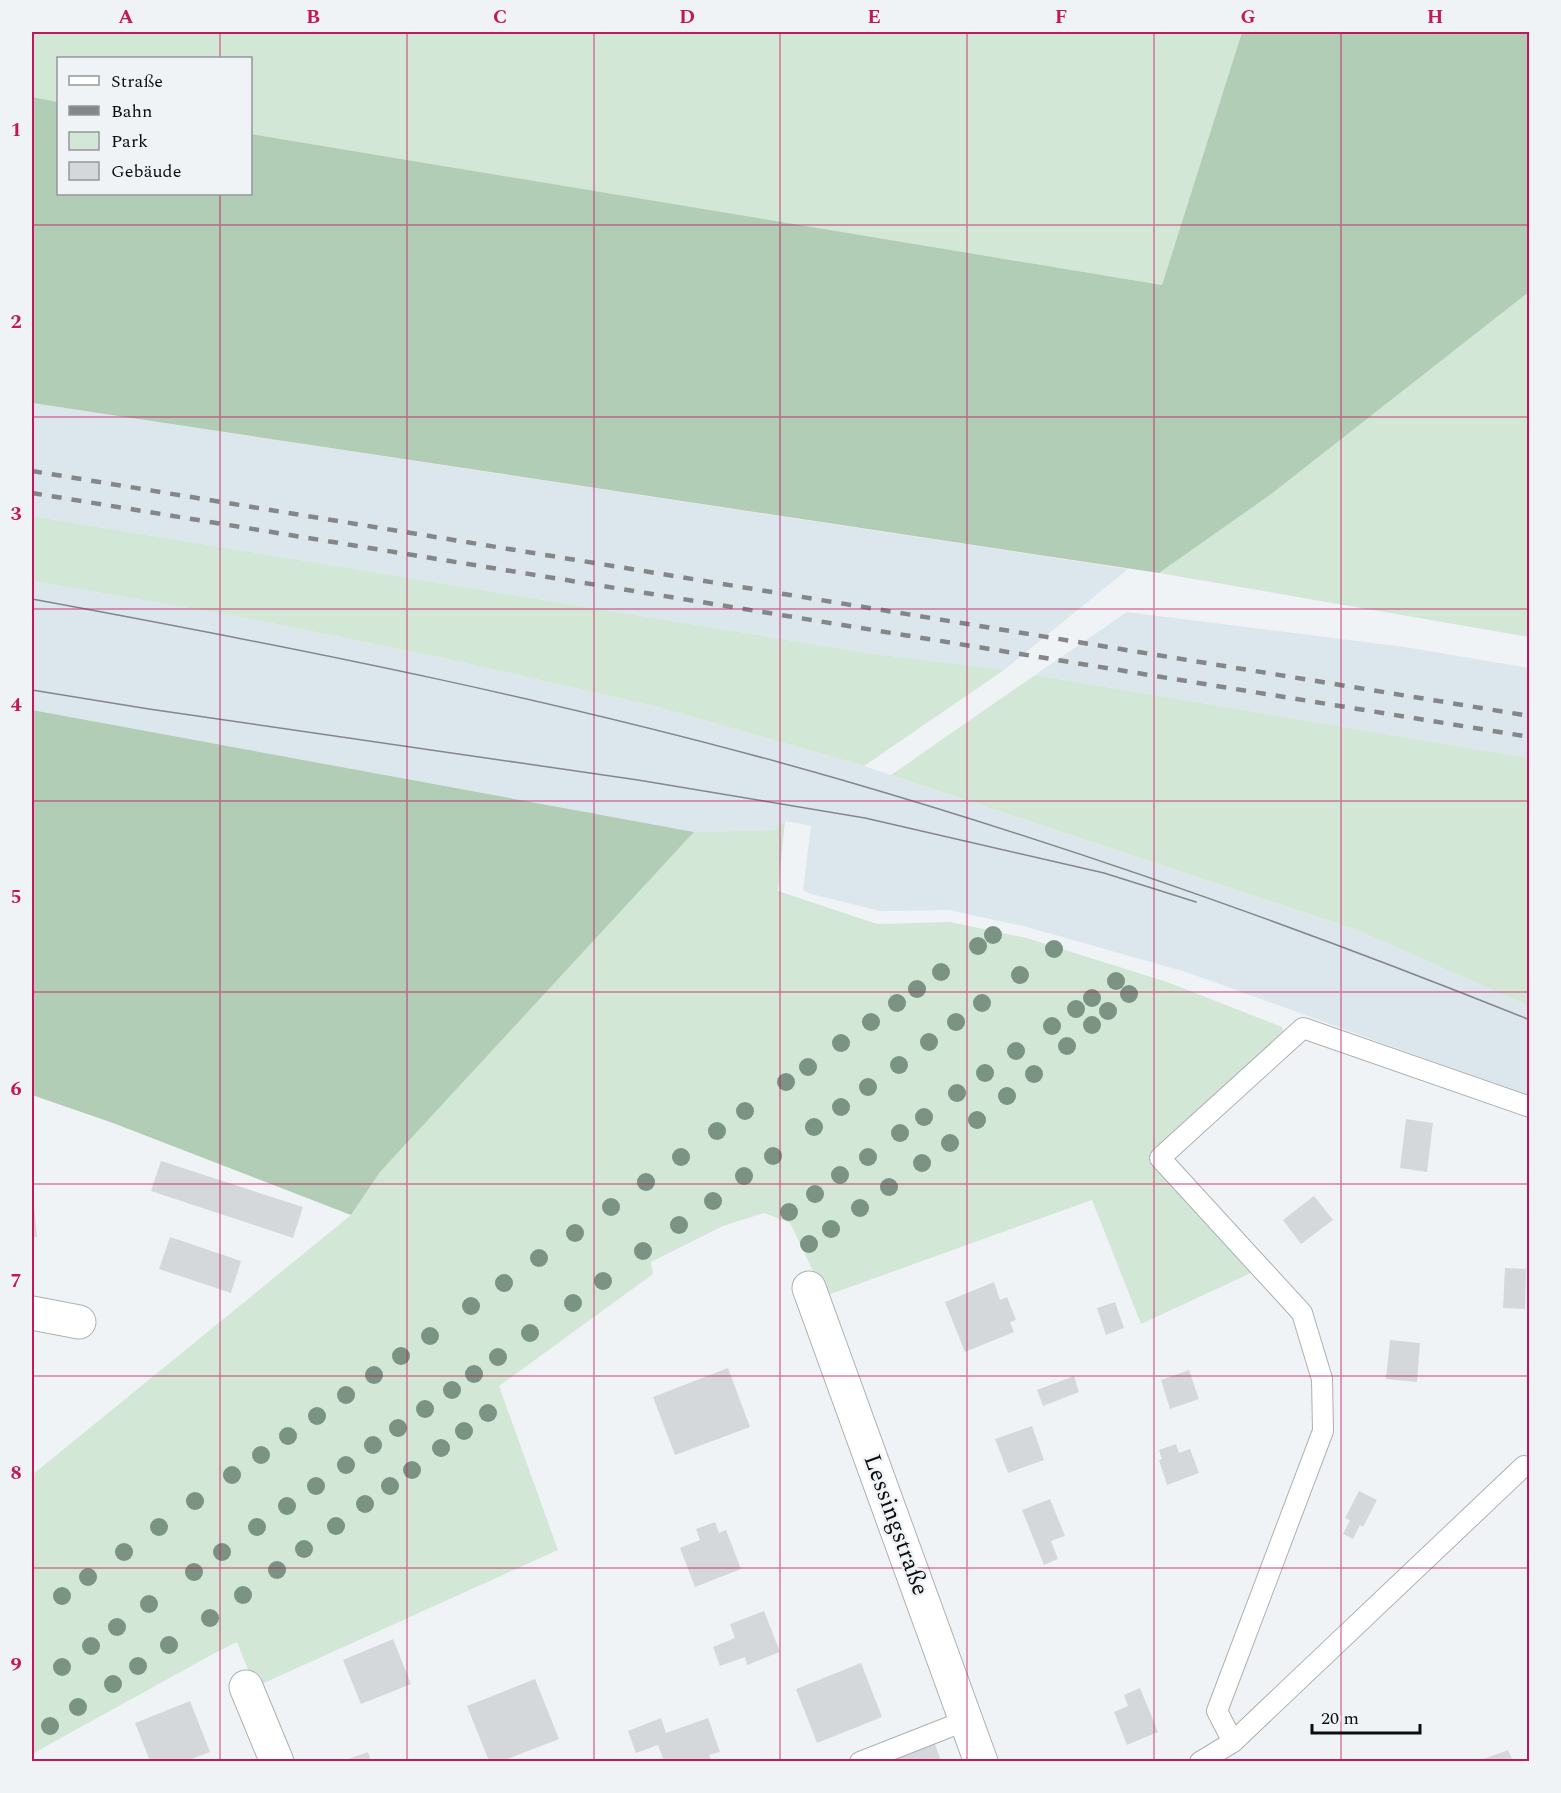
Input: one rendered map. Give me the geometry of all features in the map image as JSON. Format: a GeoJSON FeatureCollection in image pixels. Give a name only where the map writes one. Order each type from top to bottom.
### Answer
{"type":"FeatureCollection","features":[{"type":"Feature","properties":{"kind":"street","name":"Lessingstraße"},"geometry":{"type":"LineString","coordinates":[[809,1288],[981,1761]]}},
{"type":"Feature","properties":{"kind":"street"},"geometry":{"type":"LineString","coordinates":[[32,1313],[79,1322]]}},
{"type":"Feature","properties":{"kind":"street"},"geometry":{"type":"LineString","coordinates":[[246,1687],[277,1761]]}},
{"type":"Feature","properties":{"kind":"lane"},"geometry":{"type":"LineString","coordinates":[[1233,1742],[1217,1711],[1323,1431],[1322,1379],[1302,1312],[1160,1158],[1303,1028],[1530,1107]]}},
{"type":"Feature","properties":{"kind":"lane"},"geometry":{"type":"LineString","coordinates":[[1200,1761],[1233,1742],[1524,1466],[1530,1467]]}},
{"type":"Feature","properties":{"kind":"lane"},"geometry":{"type":"LineString","coordinates":[[860,1761],[967,1720]]}},
{"type":"Feature","properties":{"kind":"shaded area"},"geometry":{"type":"Polygon","coordinates":[[[32,403],[1128,569],[1004,670],[867,653],[32,516],[32,403]]]}},
{"type":"Feature","properties":{"kind":"shaded area"},"geometry":{"type":"Polygon","coordinates":[[[32,581],[246,618],[443,658],[654,706],[864,766],[1357,930],[1529,1006],[1529,1096],[1186,972],[1027,927],[949,910],[881,911],[811,894],[803,890],[811,826],[785,821],[774,830],[694,832],[32,710],[32,581]]]}},
{"type":"Feature","properties":{"kind":"shaded area"},"geometry":{"type":"Polygon","coordinates":[[[1127,612],[1405,647],[1529,668],[1529,758],[1035,675],[1127,612]]]}},
{"type":"Feature","properties":{"kind":"green space"},"geometry":{"type":"Polygon","coordinates":[[[32,32],[1242,32],[1162,285],[252,134],[252,57],[57,57],[57,102],[32,97],[32,32]]]}},
{"type":"Feature","properties":{"kind":"green space"},"geometry":{"type":"Polygon","coordinates":[[[1242,32],[1529,32],[1529,292],[1270,495],[1159,573],[32,403],[32,97],[57,102],[57,195],[252,195],[252,134],[1162,285],[1242,32]]]}},
{"type":"Feature","properties":{"kind":"green space"},"geometry":{"type":"Polygon","coordinates":[[[1529,292],[1529,637],[1159,573],[1270,495],[1529,292]]]}},
{"type":"Feature","properties":{"kind":"green space"},"geometry":{"type":"Polygon","coordinates":[[[32,516],[867,653],[1004,670],[864,766],[654,706],[443,658],[246,618],[32,581],[32,516]]]}},
{"type":"Feature","properties":{"kind":"green space"},"geometry":{"type":"Polygon","coordinates":[[[1035,675],[1529,758],[1529,1006],[1357,930],[891,775],[1035,675]]]}},
{"type":"Feature","properties":{"kind":"green space"},"geometry":{"type":"Polygon","coordinates":[[[32,710],[694,832],[380,1172],[351,1215],[113,1123],[32,1095],[32,710]]]}},
{"type":"Feature","properties":{"kind":"green space"},"geometry":{"type":"Polygon","coordinates":[[[785,821],[778,891],[877,924],[950,922],[1027,938],[1167,982],[1282,1027],[1284,1035],[1153,1159],[1251,1273],[1141,1324],[1092,1200],[825,1296],[790,1223],[764,1213],[723,1226],[651,1262],[653,1274],[499,1386],[558,1550],[255,1687],[237,1642],[32,1754],[32,1475],[351,1215],[380,1172],[694,832],[774,830],[785,821]]]}},
{"type":"Feature","properties":{"kind":"building"},"geometry":{"type":"Polygon","coordinates":[[[1406,1119],[1433,1123],[1427,1172],[1400,1168],[1406,1119]]]}},
{"type":"Feature","properties":{"kind":"building"},"geometry":{"type":"Polygon","coordinates":[[[161,1161],[303,1207],[293,1238],[151,1191],[161,1161]]]}},
{"type":"Feature","properties":{"kind":"building"},"geometry":{"type":"Polygon","coordinates":[[[33,1196],[37,1237],[32,1237],[33,1196]]]}},
{"type":"Feature","properties":{"kind":"building"},"geometry":{"type":"Polygon","coordinates":[[[1314,1196],[1333,1220],[1301,1244],[1283,1220],[1314,1196]]]}},
{"type":"Feature","properties":{"kind":"building"},"geometry":{"type":"Polygon","coordinates":[[[170,1237],[241,1261],[231,1293],[159,1269],[170,1237]]]}},
{"type":"Feature","properties":{"kind":"building"},"geometry":{"type":"Polygon","coordinates":[[[1505,1268],[1526,1269],[1525,1309],[1503,1308],[1505,1268]]]}},
{"type":"Feature","properties":{"kind":"building"},"geometry":{"type":"Polygon","coordinates":[[[994,1282],[1000,1300],[1007,1297],[1016,1320],[1010,1322],[1014,1332],[965,1352],[945,1302],[994,1282]]]}},
{"type":"Feature","properties":{"kind":"building"},"geometry":{"type":"Polygon","coordinates":[[[1115,1302],[1124,1328],[1106,1335],[1097,1308],[1115,1302]]]}},
{"type":"Feature","properties":{"kind":"building"},"geometry":{"type":"Polygon","coordinates":[[[1390,1340],[1420,1343],[1417,1382],[1386,1379],[1390,1340]]]}},
{"type":"Feature","properties":{"kind":"building"},"geometry":{"type":"Polygon","coordinates":[[[728,1368],[750,1427],[675,1455],[653,1397],[728,1368]]]}},
{"type":"Feature","properties":{"kind":"building"},"geometry":{"type":"Polygon","coordinates":[[[1189,1370],[1199,1399],[1170,1409],[1161,1380],[1189,1370]]]}},
{"type":"Feature","properties":{"kind":"building"},"geometry":{"type":"Polygon","coordinates":[[[1074,1376],[1079,1392],[1043,1406],[1037,1390],[1074,1376]]]}},
{"type":"Feature","properties":{"kind":"building"},"geometry":{"type":"Polygon","coordinates":[[[1032,1426],[1044,1460],[1008,1473],[995,1439],[1032,1426]]]}},
{"type":"Feature","properties":{"kind":"building"},"geometry":{"type":"Polygon","coordinates":[[[1176,1444],[1179,1453],[1190,1449],[1199,1473],[1167,1485],[1159,1460],[1162,1459],[1159,1450],[1176,1444]]]}},
{"type":"Feature","properties":{"kind":"building"},"geometry":{"type":"Polygon","coordinates":[[[1359,1491],[1377,1500],[1363,1527],[1360,1525],[1353,1539],[1343,1534],[1350,1520],[1345,1518],[1359,1491]]]}},
{"type":"Feature","properties":{"kind":"building"},"geometry":{"type":"Polygon","coordinates":[[[1050,1499],[1065,1536],[1051,1541],[1058,1559],[1044,1565],[1022,1510],[1050,1499]]]}},
{"type":"Feature","properties":{"kind":"building"},"geometry":{"type":"Polygon","coordinates":[[[715,1522],[719,1533],[726,1530],[741,1569],[695,1587],[680,1548],[700,1540],[696,1529],[715,1522]]]}},
{"type":"Feature","properties":{"kind":"building"},"geometry":{"type":"Polygon","coordinates":[[[764,1611],[780,1652],[747,1665],[745,1657],[720,1666],[713,1647],[735,1638],[730,1624],[764,1611]]]}},
{"type":"Feature","properties":{"kind":"building"},"geometry":{"type":"Polygon","coordinates":[[[393,1639],[411,1684],[361,1704],[343,1660],[393,1639]]]}},
{"type":"Feature","properties":{"kind":"building"},"geometry":{"type":"Polygon","coordinates":[[[861,1663],[882,1717],[817,1743],[796,1689],[861,1663]]]}},
{"type":"Feature","properties":{"kind":"building"},"geometry":{"type":"Polygon","coordinates":[[[535,1679],[559,1739],[502,1761],[489,1761],[467,1706],[535,1679]]]}},
{"type":"Feature","properties":{"kind":"building"},"geometry":{"type":"Polygon","coordinates":[[[1140,1688],[1158,1732],[1127,1745],[1114,1712],[1128,1706],[1124,1695],[1140,1688]]]}},
{"type":"Feature","properties":{"kind":"building"},"geometry":{"type":"Polygon","coordinates":[[[190,1701],[210,1752],[186,1761],[150,1761],[135,1723],[190,1701]]]}},
{"type":"Feature","properties":{"kind":"building"},"geometry":{"type":"Polygon","coordinates":[[[661,1718],[666,1733],[708,1718],[720,1752],[709,1755],[712,1761],[664,1761],[658,1745],[636,1753],[628,1731],[661,1718]]]}},
{"type":"Feature","properties":{"kind":"building"},"geometry":{"type":"Polygon","coordinates":[[[935,1744],[941,1761],[888,1761],[935,1744]]]}},
{"type":"Feature","properties":{"kind":"building"},"geometry":{"type":"Polygon","coordinates":[[[1508,1750],[1513,1761],[1478,1761],[1508,1750]]]}},
{"type":"Feature","properties":{"kind":"building"},"geometry":{"type":"Polygon","coordinates":[[[368,1752],[371,1761],[343,1761],[368,1752]]]}},
{"type":"Feature","properties":{"kind":"tram line"},"geometry":{"type":"LineString","coordinates":[[32,599],[439,679],[641,726],[842,780],[1016,833],[1189,891],[1530,1020]]}},
{"type":"Feature","properties":{"kind":"tram line"},"geometry":{"type":"LineString","coordinates":[[32,690],[638,780],[865,818],[1104,873],[1196,902]]}},
{"type":"Feature","properties":{"kind":"railway"},"geometry":{"type":"LineString","coordinates":[[32,471],[1530,716]]}},
{"type":"Feature","properties":{"kind":"railway"},"geometry":{"type":"LineString","coordinates":[[32,493],[1530,737]]}}]}
